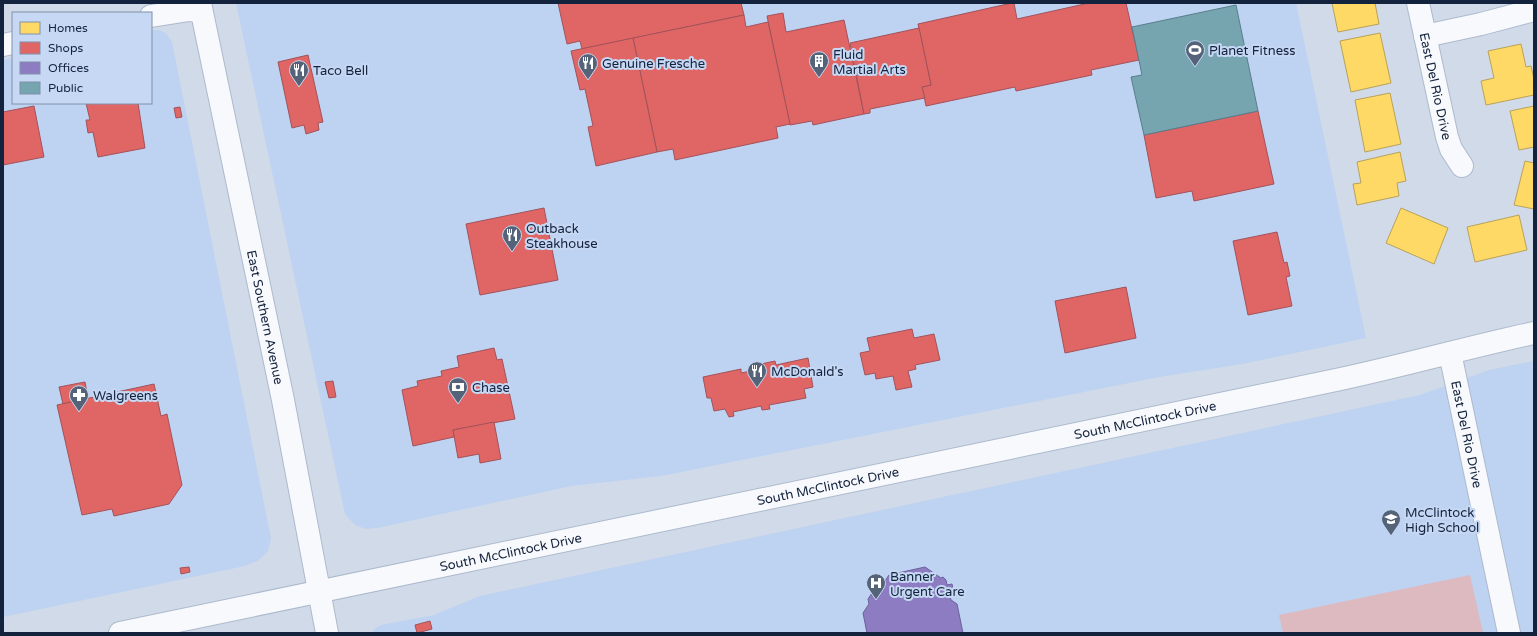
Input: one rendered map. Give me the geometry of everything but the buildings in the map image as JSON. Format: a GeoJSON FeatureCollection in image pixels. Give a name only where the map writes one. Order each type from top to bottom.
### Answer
{"type":"FeatureCollection","features":[{"type":"Feature","properties":{"kind":"main road","name":"East Del Rio Drive"},"geometry":{"type":"LineString","coordinates":[[1418,3],[1447,137],[1451,148],[1462,166]]}},
{"type":"Feature","properties":{"kind":"main road"},"geometry":{"type":"LineString","coordinates":[[152,16],[201,7]]}},
{"type":"Feature","properties":{"kind":"main road","name":"East Southern Avenue"},"geometry":{"type":"LineString","coordinates":[[201,7],[283,400],[327,633]]}},
{"type":"Feature","properties":{"kind":"main road"},"geometry":{"type":"LineString","coordinates":[[1425,36],[1534,10]]}},
{"type":"Feature","properties":{"kind":"main road","name":"South McClintock Drive"},"geometry":{"type":"LineString","coordinates":[[120,633],[1329,382],[1478,345],[1534,333]]}},
{"type":"Feature","properties":{"kind":"main road","name":"East Del Rio Drive"},"geometry":{"type":"LineString","coordinates":[[1450,353],[1509,633]]}},
{"type":"Feature","properties":{"kind":"shaded area"},"geometry":{"type":"Polygon","coordinates":[[[236,3],[1296,3],[1366,338],[1242,364],[1159,377],[661,476],[571,486],[377,528],[366,529],[355,525],[345,514],[236,3]]]}},
{"type":"Feature","properties":{"kind":"shaded area"},"geometry":{"type":"Polygon","coordinates":[[[152,30],[159,30],[166,33],[172,42],[271,539],[268,551],[259,560],[245,566],[3,617],[3,60],[12,58],[12,104],[152,104],[152,30]]]}},
{"type":"Feature","properties":{"kind":"shaded area"},"geometry":{"type":"Polygon","coordinates":[[[1534,361],[1534,633],[372,633],[374,629],[381,625],[434,615],[480,596],[1420,395],[1489,370],[1534,361]]]}},
{"type":"Feature","properties":{"kind":"shaded area"},"geometry":{"type":"Polygon","coordinates":[[[1470,575],[1483,633],[1283,633],[1279,615],[1470,575]]]}},
{"type":"Feature","properties":{"kind":"place","name":"Planet Fitness"},"geometry":{"type":"Point","coordinates":[1195,67]}},
{"type":"Feature","properties":{"kind":"place","name":"Fluid Martial Arts"},"geometry":{"type":"Point","coordinates":[819,78]}},
{"type":"Feature","properties":{"kind":"place","name":"Genuine Fresche"},"geometry":{"type":"Point","coordinates":[588,80]}},
{"type":"Feature","properties":{"kind":"place","name":"Taco Bell"},"geometry":{"type":"Point","coordinates":[299,87]}},
{"type":"Feature","properties":{"kind":"place","name":"Outback Steakhouse"},"geometry":{"type":"Point","coordinates":[512,252]}},
{"type":"Feature","properties":{"kind":"place","name":"McDonald's"},"geometry":{"type":"Point","coordinates":[757,388]}},
{"type":"Feature","properties":{"kind":"place","name":"Chase"},"geometry":{"type":"Point","coordinates":[458,404]}},
{"type":"Feature","properties":{"kind":"place","name":"Walgreens"},"geometry":{"type":"Point","coordinates":[79,412]}},
{"type":"Feature","properties":{"kind":"place","name":"McClintock High School"},"geometry":{"type":"Point","coordinates":[1391,536]}},
{"type":"Feature","properties":{"kind":"place","name":"Banner Urgent Care"},"geometry":{"type":"Point","coordinates":[876,600]}}]}
